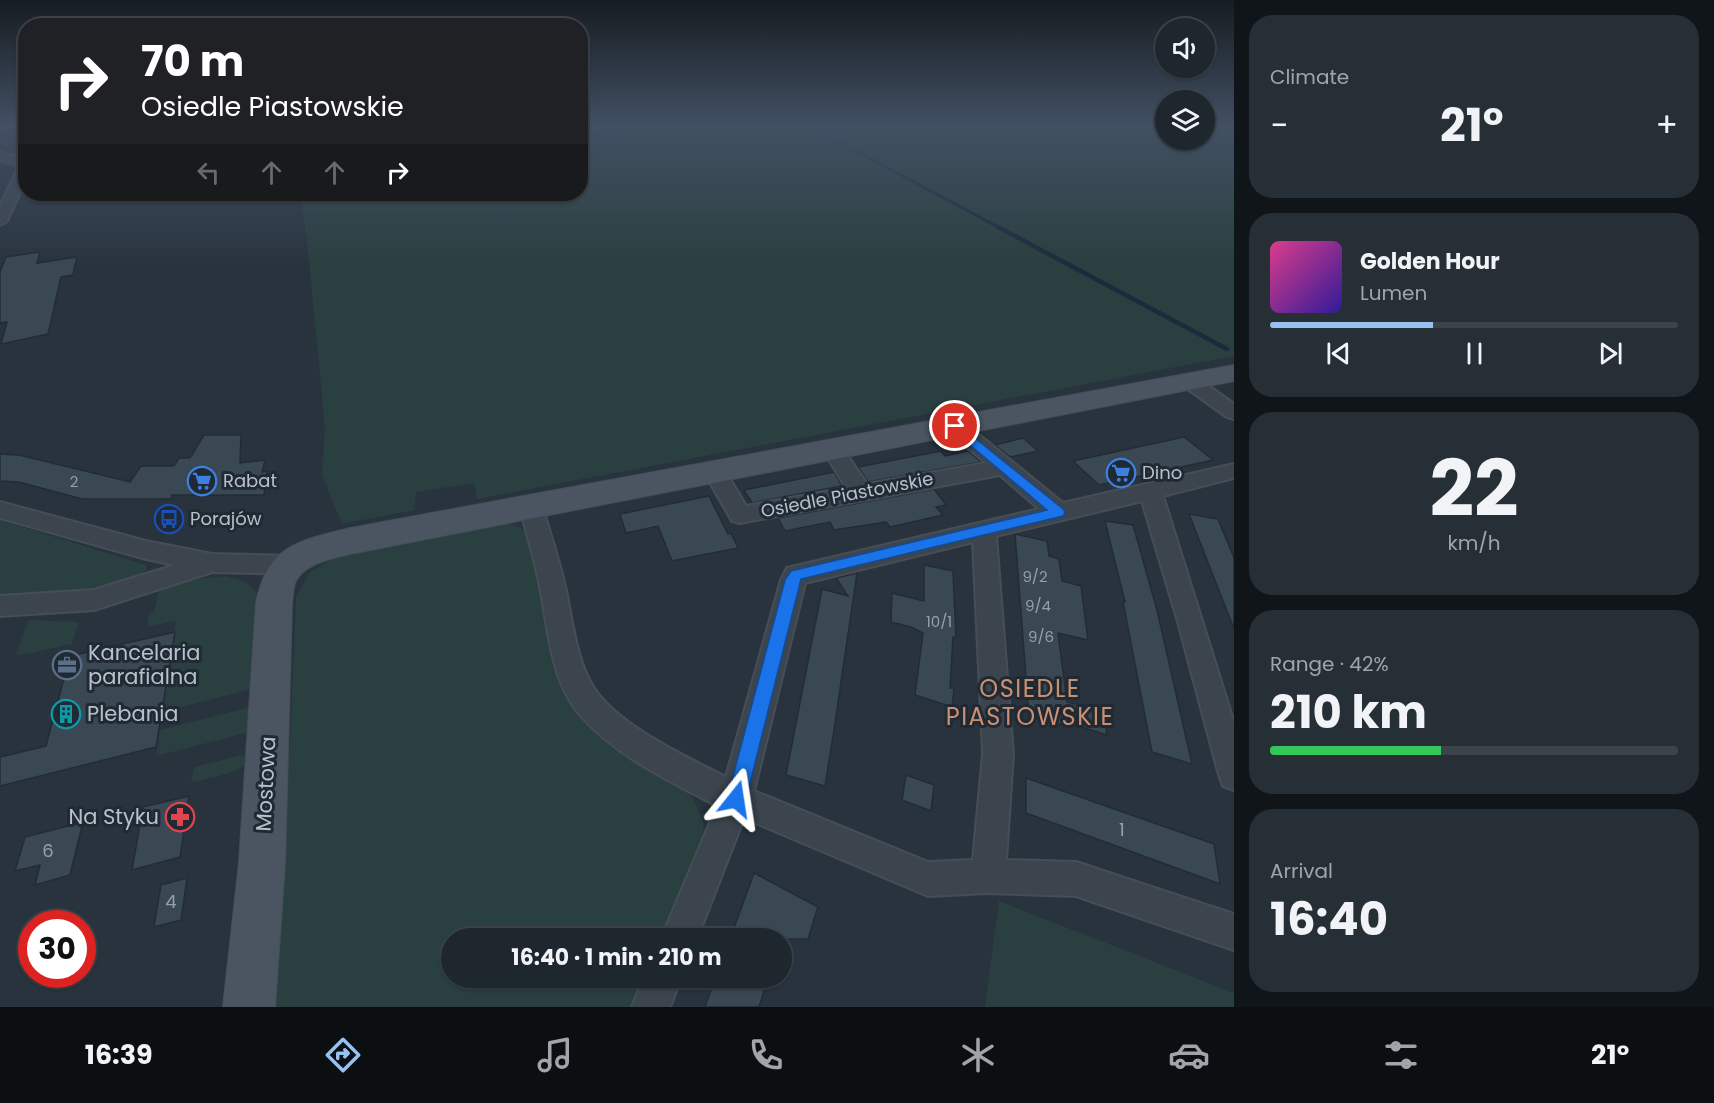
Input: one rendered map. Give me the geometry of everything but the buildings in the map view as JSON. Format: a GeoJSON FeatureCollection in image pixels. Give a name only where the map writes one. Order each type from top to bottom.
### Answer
{"type":"FeatureCollection","features":[{"type":"Feature","properties":{"kind":"street"},"geometry":{"type":"LineString","coordinates":[[0,220],[18,185]]}},
{"type":"Feature","properties":{"kind":"street"},"geometry":{"type":"LineString","coordinates":[[0,510],[146,550],[212,563],[291,565],[321,549],[350,541],[1234,373]]}},
{"type":"Feature","properties":{"kind":"street"},"geometry":{"type":"LineString","coordinates":[[1190,381],[1234,412]]}},
{"type":"Feature","properties":{"kind":"street"},"geometry":{"type":"LineString","coordinates":[[955,426],[1058,512]]}},
{"type":"Feature","properties":{"kind":"street"},"geometry":{"type":"LineString","coordinates":[[833,450],[861,493]]}},
{"type":"Feature","properties":{"kind":"street","name":"Osiedle Piastowskie"},"geometry":{"type":"LineString","coordinates":[[715,472],[740,515],[1003,467]]}},
{"type":"Feature","properties":{"kind":"street"},"geometry":{"type":"LineString","coordinates":[[683,928],[736,799],[796,575],[1234,471]]}},
{"type":"Feature","properties":{"kind":"street"},"geometry":{"type":"LineString","coordinates":[[1150,490],[1191,622],[1234,775]]}},
{"type":"Feature","properties":{"kind":"street"},"geometry":{"type":"LineString","coordinates":[[531,507],[551,579],[569,664],[578,687],[590,706],[620,732],[657,757],[736,799],[928,879],[988,876],[1076,879],[1234,932]]}},
{"type":"Feature","properties":{"kind":"street"},"geometry":{"type":"LineString","coordinates":[[984,530],[998,754],[988,876]]}},
{"type":"Feature","properties":{"kind":"street"},"geometry":{"type":"LineString","coordinates":[[0,606],[94,600],[212,563]]}},
{"type":"Feature","properties":{"kind":"street","name":"Mostowa"},"geometry":{"type":"LineString","coordinates":[[249,1007],[262,863],[274,603],[281,576],[291,565]]}},
{"type":"Feature","properties":{"kind":"street"},"geometry":{"type":"LineString","coordinates":[[651,1007],[659,988]]}},
{"type":"Feature","properties":{"kind":"green space"},"geometry":{"type":"Polygon","coordinates":[[[588,173],[1234,173],[1234,356],[477,499],[474,483],[416,492],[414,510],[342,524],[322,475],[325,429],[302,201],[588,201],[588,173]]]}},
{"type":"Feature","properties":{"kind":"green space"},"geometry":{"type":"Polygon","coordinates":[[[0,520],[146,565],[147,569],[137,576],[100,587],[33,595],[0,596],[0,520]]]}},
{"type":"Feature","properties":{"kind":"green space"},"geometry":{"type":"Polygon","coordinates":[[[493,522],[511,524],[528,533],[564,683],[578,713],[601,733],[682,784],[694,800],[703,822],[705,848],[671,928],[441,928],[441,988],[645,988],[637,1007],[271,1007],[290,744],[296,597],[310,572],[330,560],[360,548],[493,522]]]}},
{"type":"Feature","properties":{"kind":"green space"},"geometry":{"type":"Polygon","coordinates":[[[224,576],[241,580],[253,588],[262,600],[259,687],[162,712],[176,621],[147,627],[149,613],[154,612],[160,585],[224,576]]]}},
{"type":"Feature","properties":{"kind":"green space"},"geometry":{"type":"Polygon","coordinates":[[[28,620],[79,622],[72,644],[16,656],[28,620]]]}},
{"type":"Feature","properties":{"kind":"green space"},"geometry":{"type":"Polygon","coordinates":[[[258,705],[255,725],[246,733],[156,756],[160,730],[258,705]]]}},
{"type":"Feature","properties":{"kind":"green space"},"geometry":{"type":"Polygon","coordinates":[[[242,755],[249,758],[241,768],[191,782],[194,767],[242,755]]]}},
{"type":"Feature","properties":{"kind":"green space"},"geometry":{"type":"Polygon","coordinates":[[[999,901],[1234,993],[1234,1007],[985,1007],[999,901]]]}},
{"type":"Feature","properties":{"kind":"waterway"},"geometry":{"type":"LineString","coordinates":[[897,173],[1000,228]]}},
{"type":"Feature","properties":{"kind":"waterway"},"geometry":{"type":"LineString","coordinates":[[998,227],[1227,349]]}},
{"type":"Feature","properties":{"kind":"place","name":"Dino"},"geometry":{"type":"Point","coordinates":[1121,473]}},
{"type":"Feature","properties":{"kind":"place","name":"Rabat"},"geometry":{"type":"Point","coordinates":[202,481]}},
{"type":"Feature","properties":{"kind":"place","name":"Porajów"},"geometry":{"type":"Point","coordinates":[169,519]}},
{"type":"Feature","properties":{"kind":"place","name":"Kancelaria parafialna"},"geometry":{"type":"Point","coordinates":[67,665]}},
{"type":"Feature","properties":{"kind":"place","name":"Plebania"},"geometry":{"type":"Point","coordinates":[66,714]}},
{"type":"Feature","properties":{"kind":"place","name":"Na Styku"},"geometry":{"type":"Point","coordinates":[180,817]}},
{"type":"Feature","properties":{"kind":"district","name":"OSIEDLE PIASTOWSKIE"},"geometry":{"type":"Point","coordinates":[1030,703]}},
{"type":"Feature","properties":{"kind":"route"},"geometry":{"type":"LineString","coordinates":[[736,799],[796,575],[1058,512],[955,426]]}}]}
